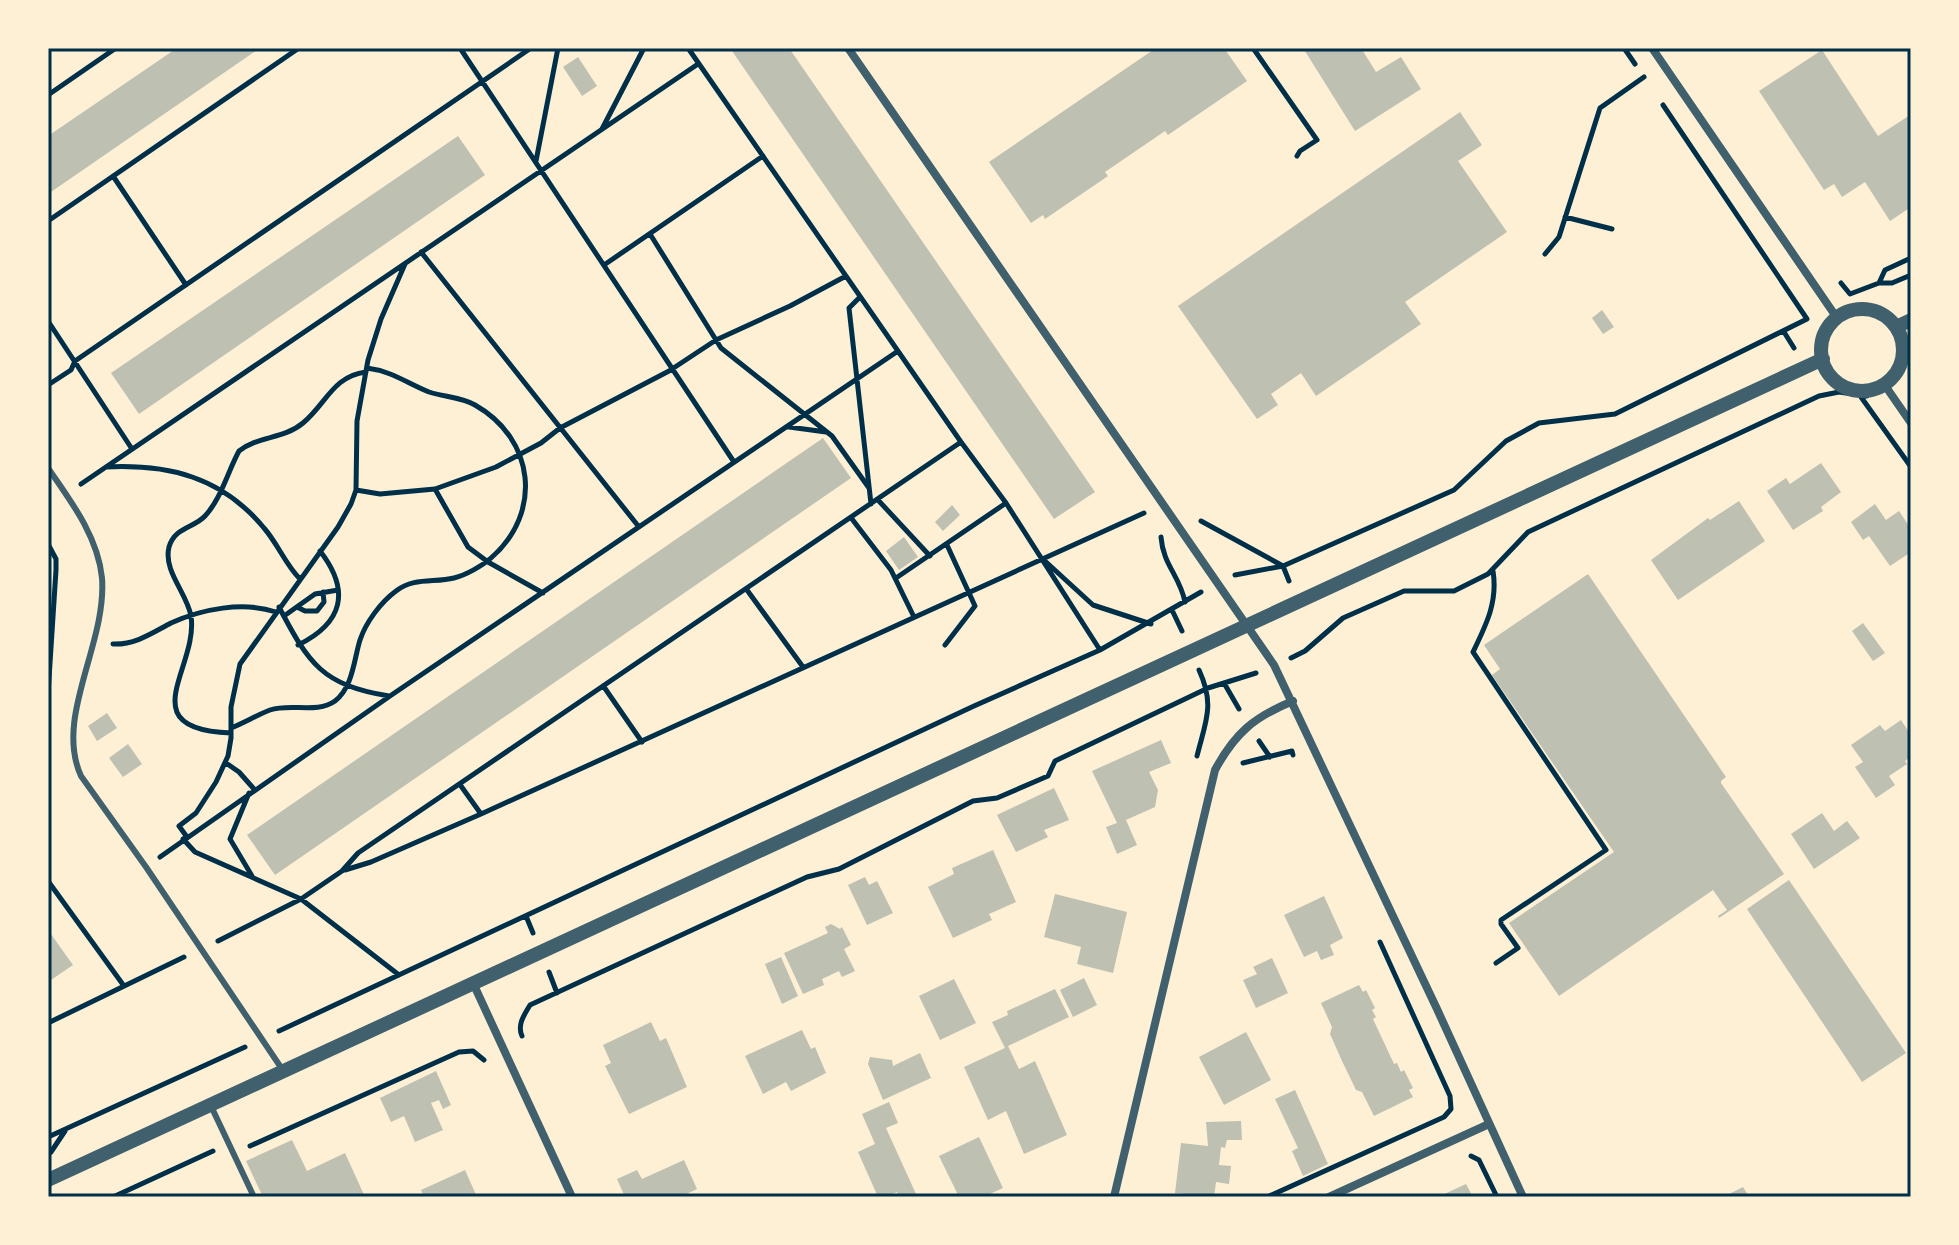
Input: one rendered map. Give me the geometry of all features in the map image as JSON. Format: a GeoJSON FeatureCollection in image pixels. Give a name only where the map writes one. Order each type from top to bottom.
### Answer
{"type":"FeatureCollection","features":[{"type":"Feature","properties":{"kind":"street"},"geometry":{"type":"LineString","coordinates":[[848,48],[1274,665],[1523,1197]]}},
{"type":"Feature","properties":{"kind":"street"},"geometry":{"type":"LineString","coordinates":[[1652,48],[1837,318]]}},
{"type":"Feature","properties":{"kind":"street"},"geometry":{"type":"LineString","coordinates":[[1857,309],[1868,310],[1879,313],[1896,327],[1901,336],[1902,358],[1892,377],[1884,384],[1863,391],[1842,385],[1826,369],[1824,336],[1837,318],[1857,309]]}},
{"type":"Feature","properties":{"kind":"street"},"geometry":{"type":"LineString","coordinates":[[1896,327],[1911,320]]}},
{"type":"Feature","properties":{"kind":"street"},"geometry":{"type":"LineString","coordinates":[[48,1180],[1823,359]]}},
{"type":"Feature","properties":{"kind":"street"},"geometry":{"type":"LineString","coordinates":[[1884,384],[1911,423]]}},
{"type":"Feature","properties":{"kind":"street"},"geometry":{"type":"LineString","coordinates":[[1114,1197],[1215,770],[1226,750],[1249,725],[1263,713],[1293,701]]}},
{"type":"Feature","properties":{"kind":"street"},"geometry":{"type":"LineString","coordinates":[[473,983],[572,1197]]}},
{"type":"Feature","properties":{"kind":"street"},"geometry":{"type":"LineString","coordinates":[[1329,1197],[1489,1124]]}},
{"type":"Feature","properties":{"kind":"lane"},"geometry":{"type":"LineString","coordinates":[[48,468],[86,526],[102,577],[96,641],[72,731],[74,762],[284,1072]]}},
{"type":"Feature","properties":{"kind":"lane"},"geometry":{"type":"LineString","coordinates":[[211,1106],[254,1197]]}},
{"type":"Feature","properties":{"kind":"path"},"geometry":{"type":"LineString","coordinates":[[48,95],[116,48]]}},
{"type":"Feature","properties":{"kind":"path"},"geometry":{"type":"LineString","coordinates":[[48,221],[299,48]]}},
{"type":"Feature","properties":{"kind":"path"},"geometry":{"type":"LineString","coordinates":[[460,48],[734,462]]}},
{"type":"Feature","properties":{"kind":"path"},"geometry":{"type":"LineString","coordinates":[[48,385],[71,370],[75,361],[531,48]]}},
{"type":"Feature","properties":{"kind":"path"},"geometry":{"type":"LineString","coordinates":[[535,162],[558,48]]}},
{"type":"Feature","properties":{"kind":"path"},"geometry":{"type":"LineString","coordinates":[[601,130],[644,48]]}},
{"type":"Feature","properties":{"kind":"path"},"geometry":{"type":"LineString","coordinates":[[688,48],[1006,503],[1100,650]]}},
{"type":"Feature","properties":{"kind":"path"},"geometry":{"type":"LineString","coordinates":[[1253,48],[1317,140],[1297,156]]}},
{"type":"Feature","properties":{"kind":"path"},"geometry":{"type":"LineString","coordinates":[[1624,48],[1653,90]]}},
{"type":"Feature","properties":{"kind":"path"},"geometry":{"type":"LineString","coordinates":[[66,494],[698,64]]}},
{"type":"Feature","properties":{"kind":"path"},"geometry":{"type":"LineString","coordinates":[[1545,254],[1559,237],[1600,108],[1644,77]]}},
{"type":"Feature","properties":{"kind":"path"},"geometry":{"type":"LineString","coordinates":[[1235,575],[1283,566],[1454,490],[1506,441],[1539,423],[1615,414],[1807,319],[1661,103]]}},
{"type":"Feature","properties":{"kind":"path"},"geometry":{"type":"LineString","coordinates":[[604,265],[763,156]]}},
{"type":"Feature","properties":{"kind":"path"},"geometry":{"type":"LineString","coordinates":[[113,176],[186,285]]}},
{"type":"Feature","properties":{"kind":"path"},"geometry":{"type":"LineString","coordinates":[[1565,217],[1612,229]]}},
{"type":"Feature","properties":{"kind":"path"},"geometry":{"type":"LineString","coordinates":[[650,234],[721,348],[827,432],[869,488]]}},
{"type":"Feature","properties":{"kind":"path"},"geometry":{"type":"LineString","coordinates":[[421,252],[639,527]]}},
{"type":"Feature","properties":{"kind":"path"},"geometry":{"type":"LineString","coordinates":[[1879,283],[1885,270],[1911,258]]}},
{"type":"Feature","properties":{"kind":"path"},"geometry":{"type":"LineString","coordinates":[[399,975],[301,899],[195,852],[179,826],[196,813],[226,763],[231,707],[240,664],[351,504],[356,490],[357,421],[366,370],[381,319],[405,263]]}},
{"type":"Feature","properties":{"kind":"path"},"geometry":{"type":"LineString","coordinates":[[1850,294],[1911,275]]}},
{"type":"Feature","properties":{"kind":"path"},"geometry":{"type":"LineString","coordinates":[[356,490],[380,494],[435,489],[496,467],[716,340],[846,276]]}},
{"type":"Feature","properties":{"kind":"path"},"geometry":{"type":"LineString","coordinates":[[860,297],[849,308],[871,504]]}},
{"type":"Feature","properties":{"kind":"path"},"geometry":{"type":"LineString","coordinates":[[48,321],[132,449]]}},
{"type":"Feature","properties":{"kind":"path"},"geometry":{"type":"LineString","coordinates":[[1784,332],[1796,352]]}},
{"type":"Feature","properties":{"kind":"path"},"geometry":{"type":"LineString","coordinates":[[146,867],[390,696],[898,351]]}},
{"type":"Feature","properties":{"kind":"path"},"geometry":{"type":"LineString","coordinates":[[385,370],[429,392],[472,403],[490,414],[521,454],[525,506],[511,538],[488,562],[453,579],[424,579],[396,591],[371,619],[361,638],[347,685],[341,695],[328,705],[270,710],[231,731],[207,732],[191,726],[178,712],[175,705],[177,680],[191,639],[191,616],[173,573],[169,548],[178,532],[206,516],[239,451],[248,443],[291,432],[305,422],[338,382],[352,374],[385,370]]}},
{"type":"Feature","properties":{"kind":"path"},"geometry":{"type":"LineString","coordinates":[[1294,657],[1343,618],[1404,591],[1454,591],[1492,570],[1518,539],[1528,532],[1819,396],[1845,392],[1860,396],[1911,467]]}},
{"type":"Feature","properties":{"kind":"path"},"geometry":{"type":"LineString","coordinates":[[787,427],[827,432]]}},
{"type":"Feature","properties":{"kind":"path"},"geometry":{"type":"LineString","coordinates":[[48,1023],[301,899],[342,871],[358,853],[961,442]]}},
{"type":"Feature","properties":{"kind":"path"},"geometry":{"type":"LineString","coordinates":[[105,467],[164,468],[188,474],[220,490],[243,506],[265,529],[300,579]]}},
{"type":"Feature","properties":{"kind":"path"},"geometry":{"type":"LineString","coordinates":[[435,489],[468,547],[543,593]]}},
{"type":"Feature","properties":{"kind":"path"},"geometry":{"type":"LineString","coordinates":[[878,500],[930,556]]}},
{"type":"Feature","properties":{"kind":"path"},"geometry":{"type":"LineString","coordinates":[[896,578],[1006,503]]}},
{"type":"Feature","properties":{"kind":"path"},"geometry":{"type":"LineString","coordinates":[[1185,602],[1164,557],[1161,539],[1167,511],[1195,518],[1283,566],[1292,587]]}},
{"type":"Feature","properties":{"kind":"path"},"geometry":{"type":"LineString","coordinates":[[342,871],[371,862],[481,814],[1144,513]]}},
{"type":"Feature","properties":{"kind":"path"},"geometry":{"type":"LineString","coordinates":[[852,519],[896,578],[914,617]]}},
{"type":"Feature","properties":{"kind":"path"},"geometry":{"type":"LineString","coordinates":[[48,544],[56,559],[56,570],[48,694]]}},
{"type":"Feature","properties":{"kind":"path"},"geometry":{"type":"LineString","coordinates":[[945,645],[975,606],[947,545]]}},
{"type":"Feature","properties":{"kind":"path"},"geometry":{"type":"LineString","coordinates":[[298,645],[326,629],[336,613],[338,590],[331,565],[320,551]]}},
{"type":"Feature","properties":{"kind":"path"},"geometry":{"type":"LineString","coordinates":[[1042,559],[1093,605],[1151,624]]}},
{"type":"Feature","properties":{"kind":"path"},"geometry":{"type":"LineString","coordinates":[[1492,570],[1496,589],[1492,610],[1473,652],[1606,850],[1501,920],[1518,948],[1496,963]]}},
{"type":"Feature","properties":{"kind":"path"},"geometry":{"type":"LineString","coordinates":[[284,616],[323,592],[338,590]]}},
{"type":"Feature","properties":{"kind":"path"},"geometry":{"type":"LineString","coordinates":[[747,590],[803,668]]}},
{"type":"Feature","properties":{"kind":"path"},"geometry":{"type":"LineString","coordinates":[[297,607],[317,611],[324,602],[323,592]]}},
{"type":"Feature","properties":{"kind":"path"},"geometry":{"type":"LineString","coordinates":[[48,1137],[945,719],[1100,650],[1151,624],[1195,596]]}},
{"type":"Feature","properties":{"kind":"path"},"geometry":{"type":"LineString","coordinates":[[96,641],[128,645],[191,616],[248,606],[278,610],[298,645],[315,666],[361,691],[390,696]]}},
{"type":"Feature","properties":{"kind":"path"},"geometry":{"type":"LineString","coordinates":[[1172,610],[1184,636]]}},
{"type":"Feature","properties":{"kind":"path"},"geometry":{"type":"LineString","coordinates":[[1312,630],[1317,639]]}},
{"type":"Feature","properties":{"kind":"path"},"geometry":{"type":"LineString","coordinates":[[1199,669],[1208,688]]}},
{"type":"Feature","properties":{"kind":"path"},"geometry":{"type":"LineString","coordinates":[[525,1043],[520,1031],[522,1017],[530,1005],[807,877],[839,869],[959,807],[973,801],[997,798],[1048,776],[1055,761],[1208,688],[1254,674]]}},
{"type":"Feature","properties":{"kind":"path"},"geometry":{"type":"LineString","coordinates":[[1224,683],[1238,708]]}},
{"type":"Feature","properties":{"kind":"path"},"geometry":{"type":"LineString","coordinates":[[604,687],[642,742]]}},
{"type":"Feature","properties":{"kind":"path"},"geometry":{"type":"LineString","coordinates":[[1258,740],[1270,757]]}},
{"type":"Feature","properties":{"kind":"path"},"geometry":{"type":"LineString","coordinates":[[1239,764],[1292,751],[1298,766]]}},
{"type":"Feature","properties":{"kind":"path"},"geometry":{"type":"LineString","coordinates":[[226,763],[239,772],[252,791]]}},
{"type":"Feature","properties":{"kind":"path"},"geometry":{"type":"LineString","coordinates":[[461,785],[481,814]]}},
{"type":"Feature","properties":{"kind":"path"},"geometry":{"type":"LineString","coordinates":[[252,791],[230,839],[252,876]]}},
{"type":"Feature","properties":{"kind":"path"},"geometry":{"type":"LineString","coordinates":[[48,881],[124,986]]}},
{"type":"Feature","properties":{"kind":"path"},"geometry":{"type":"LineString","coordinates":[[1267,1197],[1444,1117],[1451,1109],[1450,1096],[1378,938]]}},
{"type":"Feature","properties":{"kind":"path"},"geometry":{"type":"LineString","coordinates":[[185,957],[193,969]]}},
{"type":"Feature","properties":{"kind":"path"},"geometry":{"type":"LineString","coordinates":[[235,1052],[237,1037]]}},
{"type":"Feature","properties":{"kind":"path"},"geometry":{"type":"LineString","coordinates":[[113,1197],[219,1148],[245,1149],[459,1052],[473,1051],[488,1066]]}},
{"type":"Feature","properties":{"kind":"path"},"geometry":{"type":"LineString","coordinates":[[48,1157],[66,1130]]}},
{"type":"Feature","properties":{"kind":"path"},"geometry":{"type":"LineString","coordinates":[[1465,1157],[1479,1160],[1497,1197]]}},
{"type":"Feature","properties":{"kind":"building"},"geometry":{"type":"Polygon","coordinates":[[[177,48],[260,48],[48,194],[48,136],[177,48]]]}},
{"type":"Feature","properties":{"kind":"building"},"geometry":{"type":"Polygon","coordinates":[[[730,48],[789,48],[1095,492],[1054,519],[730,48]]]}},
{"type":"Feature","properties":{"kind":"building"},"geometry":{"type":"Polygon","coordinates":[[[1156,48],[1224,48],[1247,81],[1168,135],[1165,131],[1105,172],[1108,176],[1045,219],[1043,215],[1031,223],[989,162],[1156,48]]]}},
{"type":"Feature","properties":{"kind":"building"},"geometry":{"type":"Polygon","coordinates":[[[1303,48],[1361,48],[1376,72],[1401,57],[1421,89],[1355,131],[1303,48]]]}},
{"type":"Feature","properties":{"kind":"building"},"geometry":{"type":"Polygon","coordinates":[[[1822,50],[1878,136],[1911,117],[1911,207],[1890,221],[1865,182],[1842,197],[1834,184],[1824,190],[1759,91],[1822,50]]]}},
{"type":"Feature","properties":{"kind":"building"},"geometry":{"type":"Polygon","coordinates":[[[578,57],[597,86],[582,96],[563,67],[578,57]]]}},
{"type":"Feature","properties":{"kind":"building"},"geometry":{"type":"Polygon","coordinates":[[[1460,112],[1482,145],[1458,161],[1507,232],[1405,302],[1421,324],[1316,396],[1301,373],[1271,394],[1278,405],[1257,419],[1178,306],[1460,112]]]}},
{"type":"Feature","properties":{"kind":"building"},"geometry":{"type":"Polygon","coordinates":[[[458,136],[485,175],[139,414],[111,373],[458,136]]]}},
{"type":"Feature","properties":{"kind":"building"},"geometry":{"type":"Polygon","coordinates":[[[1602,310],[1614,327],[1603,334],[1592,318],[1602,310]]]}},
{"type":"Feature","properties":{"kind":"building"},"geometry":{"type":"Polygon","coordinates":[[[823,438],[851,478],[275,875],[247,835],[823,438]]]}},
{"type":"Feature","properties":{"kind":"building"},"geometry":{"type":"Polygon","coordinates":[[[1821,463],[1841,492],[1821,507],[1823,511],[1793,530],[1767,491],[1786,478],[1790,484],[1821,463]]]}},
{"type":"Feature","properties":{"kind":"building"},"geometry":{"type":"Polygon","coordinates":[[[1739,501],[1765,541],[1678,600],[1651,560],[1708,518],[1710,520],[1739,501]]]}},
{"type":"Feature","properties":{"kind":"building"},"geometry":{"type":"Polygon","coordinates":[[[1875,504],[1886,520],[1899,511],[1911,529],[1911,552],[1890,566],[1869,536],[1863,540],[1851,522],[1875,504]]]}},
{"type":"Feature","properties":{"kind":"building"},"geometry":{"type":"Polygon","coordinates":[[[952,505],[960,515],[943,531],[935,522],[952,505]]]}},
{"type":"Feature","properties":{"kind":"building"},"geometry":{"type":"Polygon","coordinates":[[[904,537],[918,557],[899,570],[886,551],[904,537]]]}},
{"type":"Feature","properties":{"kind":"building"},"geometry":{"type":"Polygon","coordinates":[[[1588,574],[1726,777],[1721,783],[1784,874],[1719,918],[1727,910],[1713,890],[1559,996],[1509,923],[1614,852],[1492,675],[1500,669],[1484,645],[1588,574]]]}},
{"type":"Feature","properties":{"kind":"building"},"geometry":{"type":"Polygon","coordinates":[[[1863,623],[1885,653],[1873,661],[1852,631],[1863,623]]]}},
{"type":"Feature","properties":{"kind":"building"},"geometry":{"type":"Polygon","coordinates":[[[107,713],[117,728],[97,741],[88,726],[107,713]]]}},
{"type":"Feature","properties":{"kind":"building"},"geometry":{"type":"Polygon","coordinates":[[[1901,720],[1911,735],[1911,756],[1905,761],[1907,764],[1889,776],[1895,785],[1876,798],[1855,767],[1863,762],[1851,745],[1880,725],[1885,731],[1901,720]]]}},
{"type":"Feature","properties":{"kind":"building"},"geometry":{"type":"Polygon","coordinates":[[[1161,740],[1171,763],[1149,772],[1158,790],[1155,807],[1126,820],[1137,845],[1117,854],[1106,827],[1117,823],[1092,771],[1161,740]]]}},
{"type":"Feature","properties":{"kind":"building"},"geometry":{"type":"Polygon","coordinates":[[[128,744],[142,764],[123,777],[109,758],[128,744]]]}},
{"type":"Feature","properties":{"kind":"building"},"geometry":{"type":"Polygon","coordinates":[[[1054,788],[1069,820],[1044,830],[1048,837],[1016,852],[997,815],[1054,788]]]}},
{"type":"Feature","properties":{"kind":"building"},"geometry":{"type":"Polygon","coordinates":[[[1822,813],[1834,831],[1847,821],[1860,838],[1814,869],[1791,834],[1822,813]]]}},
{"type":"Feature","properties":{"kind":"building"},"geometry":{"type":"Polygon","coordinates":[[[993,850],[1016,902],[989,914],[992,920],[953,938],[928,887],[954,874],[952,868],[993,850]]]}},
{"type":"Feature","properties":{"kind":"building"},"geometry":{"type":"Polygon","coordinates":[[[865,877],[869,885],[877,881],[893,913],[867,925],[848,885],[865,877]]]}},
{"type":"Feature","properties":{"kind":"building"},"geometry":{"type":"Polygon","coordinates":[[[1789,880],[1906,1053],[1862,1082],[1747,909],[1789,880]]]}},
{"type":"Feature","properties":{"kind":"building"},"geometry":{"type":"Polygon","coordinates":[[[1055,894],[1127,912],[1113,973],[1077,964],[1081,947],[1044,937],[1055,894]]]}},
{"type":"Feature","properties":{"kind":"building"},"geometry":{"type":"Polygon","coordinates":[[[1324,896],[1343,938],[1330,945],[1334,955],[1321,960],[1317,951],[1304,957],[1284,915],[1324,896]]]}},
{"type":"Feature","properties":{"kind":"building"},"geometry":{"type":"Polygon","coordinates":[[[831,924],[840,929],[842,927],[851,945],[844,949],[855,971],[842,977],[839,971],[822,979],[824,985],[803,994],[784,953],[828,933],[825,927],[831,924]]]}},
{"type":"Feature","properties":{"kind":"building"},"geometry":{"type":"Polygon","coordinates":[[[48,930],[73,965],[48,982],[48,930]]]}},
{"type":"Feature","properties":{"kind":"building"},"geometry":{"type":"Polygon","coordinates":[[[781,957],[798,996],[782,1004],[765,964],[781,957]]]}},
{"type":"Feature","properties":{"kind":"building"},"geometry":{"type":"Polygon","coordinates":[[[1272,958],[1288,993],[1256,1008],[1243,980],[1257,974],[1253,967],[1272,958]]]}},
{"type":"Feature","properties":{"kind":"building"},"geometry":{"type":"Polygon","coordinates":[[[1084,978],[1097,1005],[1073,1017],[1060,990],[1084,978]]]}},
{"type":"Feature","properties":{"kind":"building"},"geometry":{"type":"Polygon","coordinates":[[[954,979],[976,1023],[940,1040],[919,996],[954,979]]]}},
{"type":"Feature","properties":{"kind":"building"},"geometry":{"type":"Polygon","coordinates":[[[1359,985],[1363,992],[1366,990],[1375,1008],[1372,1010],[1376,1017],[1373,1019],[1394,1064],[1397,1063],[1401,1072],[1404,1070],[1413,1088],[1409,1090],[1413,1097],[1374,1116],[1362,1092],[1356,1090],[1342,1061],[1321,1003],[1359,985]]]}},
{"type":"Feature","properties":{"kind":"building"},"geometry":{"type":"Polygon","coordinates":[[[1055,989],[1069,1017],[1008,1046],[1019,1069],[1035,1061],[1067,1135],[1024,1154],[1006,1111],[988,1120],[964,1067],[1005,1048],[992,1022],[1008,1015],[1007,1011],[1055,989]]]}},
{"type":"Feature","properties":{"kind":"building"},"geometry":{"type":"Polygon","coordinates":[[[651,1022],[660,1041],[666,1038],[687,1087],[629,1114],[605,1066],[611,1063],[603,1045],[651,1022]]]}},
{"type":"Feature","properties":{"kind":"building"},"geometry":{"type":"Polygon","coordinates":[[[802,1030],[811,1049],[815,1047],[826,1073],[791,1091],[786,1082],[763,1094],[745,1056],[802,1030]]]}},
{"type":"Feature","properties":{"kind":"building"},"geometry":{"type":"Polygon","coordinates":[[[1246,1032],[1271,1080],[1224,1105],[1199,1057],[1246,1032]]]}},
{"type":"Feature","properties":{"kind":"building"},"geometry":{"type":"Polygon","coordinates":[[[920,1053],[931,1078],[883,1100],[868,1064],[870,1057],[892,1060],[893,1066],[920,1053]]]}},
{"type":"Feature","properties":{"kind":"building"},"geometry":{"type":"Polygon","coordinates":[[[436,1071],[451,1105],[443,1109],[439,1100],[431,1103],[443,1130],[415,1142],[404,1116],[391,1122],[380,1098],[436,1071]]]}},
{"type":"Feature","properties":{"kind":"building"},"geometry":{"type":"Polygon","coordinates":[[[1295,1090],[1328,1164],[1303,1176],[1292,1151],[1298,1148],[1275,1099],[1295,1090]]]}},
{"type":"Feature","properties":{"kind":"building"},"geometry":{"type":"Polygon","coordinates":[[[889,1102],[898,1123],[886,1128],[916,1194],[910,1197],[899,1197],[897,1192],[878,1197],[858,1152],[875,1144],[862,1114],[889,1102]]]}},
{"type":"Feature","properties":{"kind":"building"},"geometry":{"type":"Polygon","coordinates":[[[1241,1121],[1242,1140],[1227,1140],[1225,1148],[1221,1147],[1219,1165],[1231,1166],[1229,1184],[1216,1182],[1214,1197],[1175,1193],[1181,1143],[1208,1146],[1206,1122],[1241,1121]]]}},
{"type":"Feature","properties":{"kind":"building"},"geometry":{"type":"Polygon","coordinates":[[[979,1137],[1003,1188],[983,1197],[959,1197],[939,1156],[979,1137]]]}},
{"type":"Feature","properties":{"kind":"building"},"geometry":{"type":"Polygon","coordinates":[[[292,1140],[307,1171],[345,1153],[365,1197],[322,1197],[321,1194],[315,1197],[263,1197],[246,1161],[292,1140]]]}},
{"type":"Feature","properties":{"kind":"building"},"geometry":{"type":"Polygon","coordinates":[[[684,1160],[697,1189],[680,1197],[625,1197],[617,1179],[637,1170],[642,1179],[684,1160]]]}},
{"type":"Feature","properties":{"kind":"building"},"geometry":{"type":"Polygon","coordinates":[[[465,1170],[477,1197],[424,1197],[421,1190],[465,1170]]]}},
{"type":"Feature","properties":{"kind":"building"},"geometry":{"type":"Polygon","coordinates":[[[1466,1184],[1473,1197],[1438,1197],[1466,1184]]]}},
{"type":"Feature","properties":{"kind":"building"},"geometry":{"type":"Polygon","coordinates":[[[1743,1187],[1749,1197],[1723,1197],[1743,1187]]]}}]}
